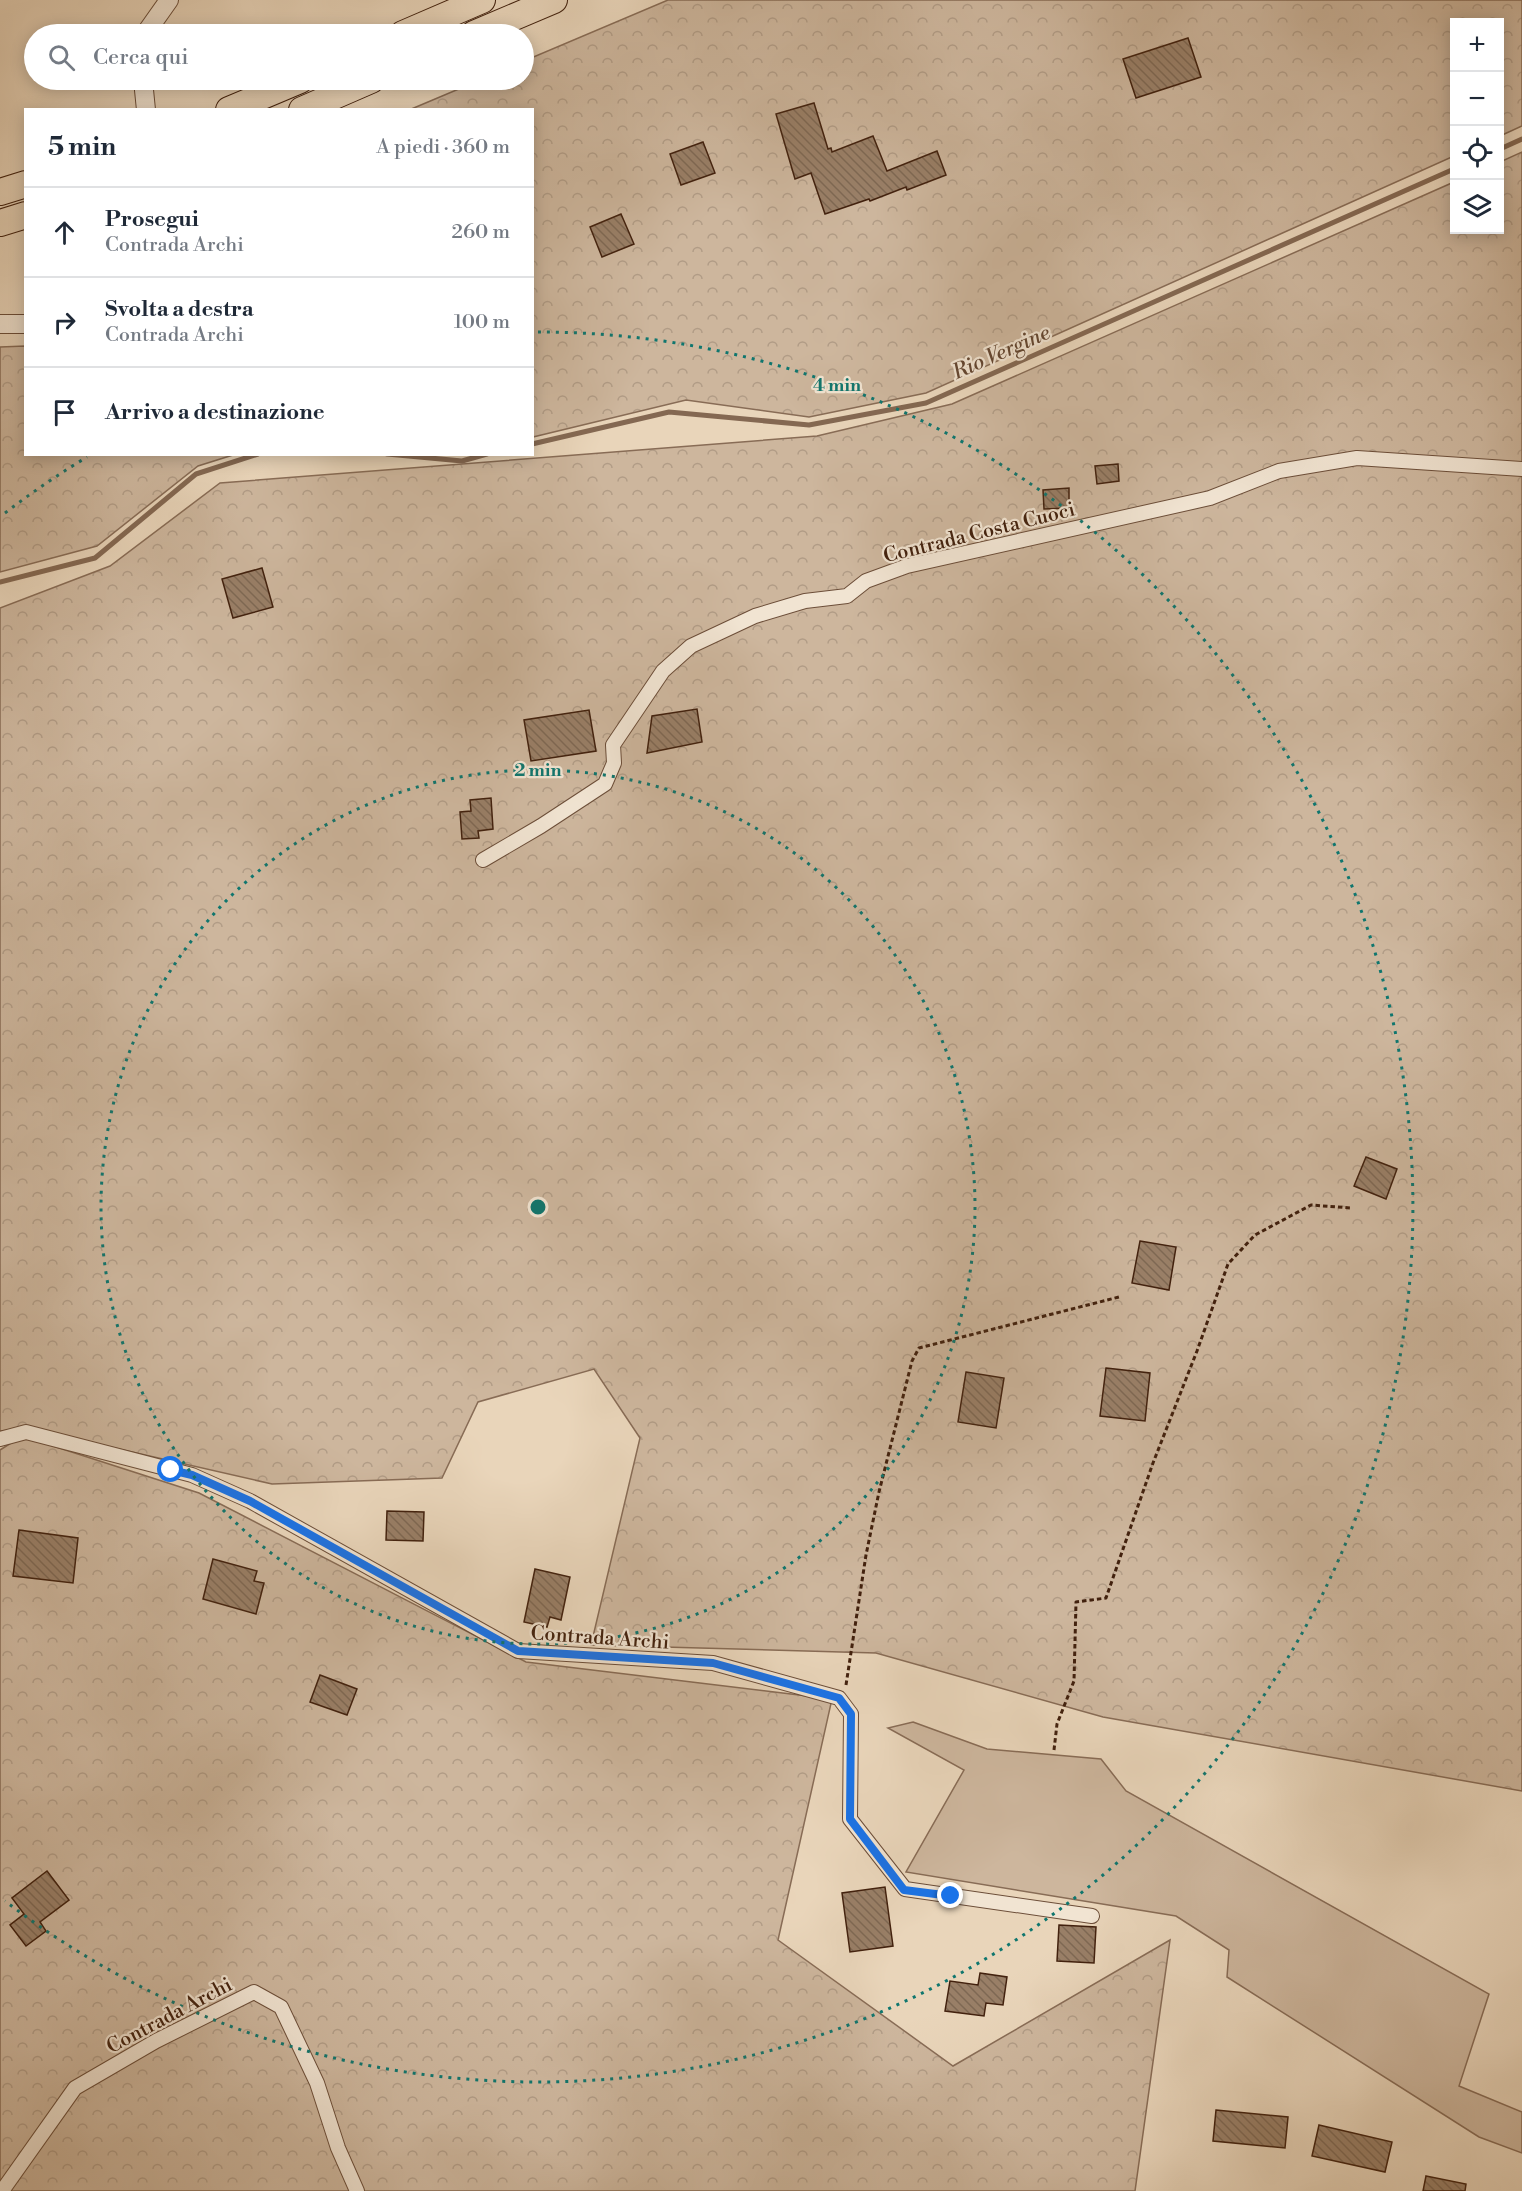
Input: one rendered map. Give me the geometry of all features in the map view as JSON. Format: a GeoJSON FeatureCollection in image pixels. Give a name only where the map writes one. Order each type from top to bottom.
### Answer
{"type":"FeatureCollection","features":[{"type":"Feature","properties":{"kind":"highway"},"geometry":{"type":"LineString","coordinates":[[426,24],[482,0]]}},
{"type":"Feature","properties":{"kind":"highway"},"geometry":{"type":"LineString","coordinates":[[498,24],[554,0]]}},
{"type":"Feature","properties":{"kind":"highway"},"geometry":{"type":"LineString","coordinates":[[234,108],[276,90]]}},
{"type":"Feature","properties":{"kind":"highway"},"geometry":{"type":"LineString","coordinates":[[307,108],[348,90]]}},
{"type":"Feature","properties":{"kind":"highway"},"geometry":{"type":"LineString","coordinates":[[0,192],[24,185]]}},
{"type":"Feature","properties":{"kind":"highway"},"geometry":{"type":"LineString","coordinates":[[0,223],[24,216]]}},
{"type":"Feature","properties":{"kind":"street"},"geometry":{"type":"LineString","coordinates":[[152,24],[168,0]]}},
{"type":"Feature","properties":{"kind":"street"},"geometry":{"type":"LineString","coordinates":[[144,90],[146,108]]}},
{"type":"Feature","properties":{"kind":"street"},"geometry":{"type":"LineString","coordinates":[[0,324],[24,324]]}},
{"type":"Feature","properties":{"kind":"street","name":"Contrada Costa Cuoci"},"geometry":{"type":"LineString","coordinates":[[483,860],[542,826],[605,784],[614,764],[613,745],[663,671],[691,646],[755,616],[805,601],[847,596],[866,581],[907,566],[1210,498],[1279,471],[1357,458],[1522,469]]}},
{"type":"Feature","properties":{"kind":"street","name":"Contrada Archi"},"geometry":{"type":"LineString","coordinates":[[0,1439],[26,1432],[192,1475],[250,1501],[518,1651],[713,1663],[839,1698],[851,1714],[850,1819],[904,1890],[1092,1916]]}},
{"type":"Feature","properties":{"kind":"street","name":"Contrada Archi"},"geometry":{"type":"LineString","coordinates":[[2,2191],[75,2088],[156,2041],[254,1992],[281,2007],[317,2083],[338,2148],[357,2191]]}},
{"type":"Feature","properties":{"kind":"path"},"geometry":{"type":"LineString","coordinates":[[1054,1750],[1058,1724],[1074,1681],[1076,1602],[1106,1598],[1152,1463],[1197,1351],[1228,1264],[1254,1235],[1311,1205],[1352,1208]]}},
{"type":"Feature","properties":{"kind":"path"},"geometry":{"type":"LineString","coordinates":[[846,1689],[866,1555],[879,1492],[912,1361],[919,1348],[1119,1297]]}},
{"type":"Feature","properties":{"kind":"green space"},"geometry":{"type":"Polygon","coordinates":[[[668,0],[1522,0],[1522,126],[1504,134],[1504,18],[1450,18],[1450,158],[926,393],[809,417],[686,400],[534,437],[534,108],[414,108],[456,90],[534,90],[534,57],[668,0]]]}},
{"type":"Feature","properties":{"kind":"green space"},"geometry":{"type":"Polygon","coordinates":[[[1522,152],[1522,1791],[1103,1717],[876,1653],[591,1645],[640,1438],[594,1369],[478,1402],[442,1478],[272,1484],[27,1428],[0,1431],[0,608],[110,566],[220,483],[817,436],[952,404],[1450,184],[1450,234],[1504,234],[1504,160],[1522,152]]]}},
{"type":"Feature","properties":{"kind":"green space"},"geometry":{"type":"Polygon","coordinates":[[[24,346],[24,456],[230,456],[198,466],[97,546],[0,572],[0,347],[24,346]]]}},
{"type":"Feature","properties":{"kind":"green space"},"geometry":{"type":"Polygon","coordinates":[[[22,1436],[199,1493],[526,1662],[832,1699],[778,1940],[953,2066],[1170,1940],[1135,2191],[0,2191],[0,1450],[22,1436]]]}},
{"type":"Feature","properties":{"kind":"green space"},"geometry":{"type":"Polygon","coordinates":[[[913,1722],[987,1749],[1101,1759],[1126,1791],[1489,1994],[1459,2086],[1522,2112],[1522,2153],[1479,2137],[1227,1977],[1229,1950],[1176,1916],[906,1872],[964,1770],[888,1728],[913,1722]]]}},
{"type":"Feature","properties":{"kind":"building"},"geometry":{"type":"Polygon","coordinates":[[[1188,38],[1201,77],[1136,98],[1123,59],[1188,38]]]}},
{"type":"Feature","properties":{"kind":"building"},"geometry":{"type":"Polygon","coordinates":[[[814,103],[828,149],[831,148],[832,152],[873,136],[887,171],[937,151],[946,175],[907,190],[906,187],[870,201],[869,199],[825,214],[811,173],[795,179],[776,114],[814,103]]]}},
{"type":"Feature","properties":{"kind":"building"},"geometry":{"type":"Polygon","coordinates":[[[703,142],[715,173],[681,185],[670,154],[703,142]]]}},
{"type":"Feature","properties":{"kind":"building"},"geometry":{"type":"Polygon","coordinates":[[[621,214],[634,244],[602,257],[590,227],[621,214]]]}},
{"type":"Feature","properties":{"kind":"building"},"geometry":{"type":"Polygon","coordinates":[[[1118,464],[1119,481],[1097,484],[1095,466],[1118,464]]]}},
{"type":"Feature","properties":{"kind":"building"},"geometry":{"type":"Polygon","coordinates":[[[1069,488],[1069,508],[1044,509],[1043,490],[1069,488]]]}},
{"type":"Feature","properties":{"kind":"building"},"geometry":{"type":"Polygon","coordinates":[[[262,568],[273,607],[233,618],[222,579],[262,568]]]}},
{"type":"Feature","properties":{"kind":"building"},"geometry":{"type":"Polygon","coordinates":[[[697,709],[702,742],[647,753],[652,716],[697,709]]]}},
{"type":"Feature","properties":{"kind":"building"},"geometry":{"type":"Polygon","coordinates":[[[589,710],[596,751],[531,761],[524,720],[589,710]]]}},
{"type":"Feature","properties":{"kind":"building"},"geometry":{"type":"Polygon","coordinates":[[[491,798],[493,829],[478,831],[479,838],[462,839],[460,812],[471,811],[470,800],[491,798]]]}},
{"type":"Feature","properties":{"kind":"building"},"geometry":{"type":"Polygon","coordinates":[[[1366,1157],[1397,1169],[1386,1199],[1354,1186],[1366,1157]]]}},
{"type":"Feature","properties":{"kind":"building"},"geometry":{"type":"Polygon","coordinates":[[[1140,1241],[1176,1247],[1169,1290],[1132,1283],[1140,1241]]]}},
{"type":"Feature","properties":{"kind":"building"},"geometry":{"type":"Polygon","coordinates":[[[1106,1368],[1150,1373],[1145,1421],[1100,1416],[1106,1368]]]}},
{"type":"Feature","properties":{"kind":"building"},"geometry":{"type":"Polygon","coordinates":[[[966,1372],[1004,1378],[996,1428],[958,1422],[966,1372]]]}},
{"type":"Feature","properties":{"kind":"building"},"geometry":{"type":"Polygon","coordinates":[[[387,1511],[424,1512],[423,1541],[386,1540],[387,1511]]]}},
{"type":"Feature","properties":{"kind":"building"},"geometry":{"type":"Polygon","coordinates":[[[19,1530],[78,1538],[73,1583],[13,1576],[19,1530]]]}},
{"type":"Feature","properties":{"kind":"building"},"geometry":{"type":"Polygon","coordinates":[[[213,1559],[257,1571],[254,1581],[264,1583],[256,1614],[203,1599],[213,1559]]]}},
{"type":"Feature","properties":{"kind":"building"},"geometry":{"type":"Polygon","coordinates":[[[535,1569],[570,1577],[561,1620],[550,1617],[547,1627],[524,1622],[535,1569]]]}},
{"type":"Feature","properties":{"kind":"building"},"geometry":{"type":"Polygon","coordinates":[[[320,1675],[357,1689],[347,1715],[310,1702],[320,1675]]]}},
{"type":"Feature","properties":{"kind":"building"},"geometry":{"type":"Polygon","coordinates":[[[47,1871],[69,1900],[40,1922],[46,1931],[26,1946],[10,1925],[24,1914],[12,1898],[47,1871]]]}},
{"type":"Feature","properties":{"kind":"building"},"geometry":{"type":"Polygon","coordinates":[[[885,1887],[893,1946],[850,1952],[842,1893],[885,1887]]]}},
{"type":"Feature","properties":{"kind":"building"},"geometry":{"type":"Polygon","coordinates":[[[1059,1925],[1096,1927],[1094,1963],[1057,1961],[1059,1925]]]}},
{"type":"Feature","properties":{"kind":"building"},"geometry":{"type":"Polygon","coordinates":[[[980,1973],[1007,1977],[1003,2005],[986,2003],[984,2016],[945,2011],[950,1981],[978,1985],[980,1973]]]}},
{"type":"Feature","properties":{"kind":"building"},"geometry":{"type":"Polygon","coordinates":[[[1216,2110],[1288,2117],[1285,2148],[1213,2141],[1216,2110]]]}},
{"type":"Feature","properties":{"kind":"building"},"geometry":{"type":"Polygon","coordinates":[[[1319,2125],[1392,2142],[1385,2172],[1312,2156],[1319,2125]]]}},
{"type":"Feature","properties":{"kind":"building"},"geometry":{"type":"Polygon","coordinates":[[[1426,2176],[1466,2184],[1465,2191],[1423,2191],[1426,2176]]]}},
{"type":"Feature","properties":{"kind":"waterway","name":"Rio Vergine"},"geometry":{"type":"LineString","coordinates":[[1504,147],[1522,139]]}},
{"type":"Feature","properties":{"kind":"waterway","name":"Rio Vergine"},"geometry":{"type":"LineString","coordinates":[[534,444],[669,412],[809,425],[926,403],[1450,171]]}},
{"type":"Feature","properties":{"kind":"waterway","name":"Rio Vergine"},"geometry":{"type":"LineString","coordinates":[[0,582],[95,558],[196,474],[252,456]]}},
{"type":"Feature","properties":{"kind":"waterway","name":"Rio Vergine"},"geometry":{"type":"LineString","coordinates":[[408,456],[462,461],[480,456]]}},
{"type":"Feature","properties":{"kind":"route"},"geometry":{"type":"LineString","coordinates":[[171,1470],[192,1475],[250,1501],[518,1651],[713,1663],[839,1698],[851,1714],[850,1819],[904,1890],[951,1896]]}}]}
